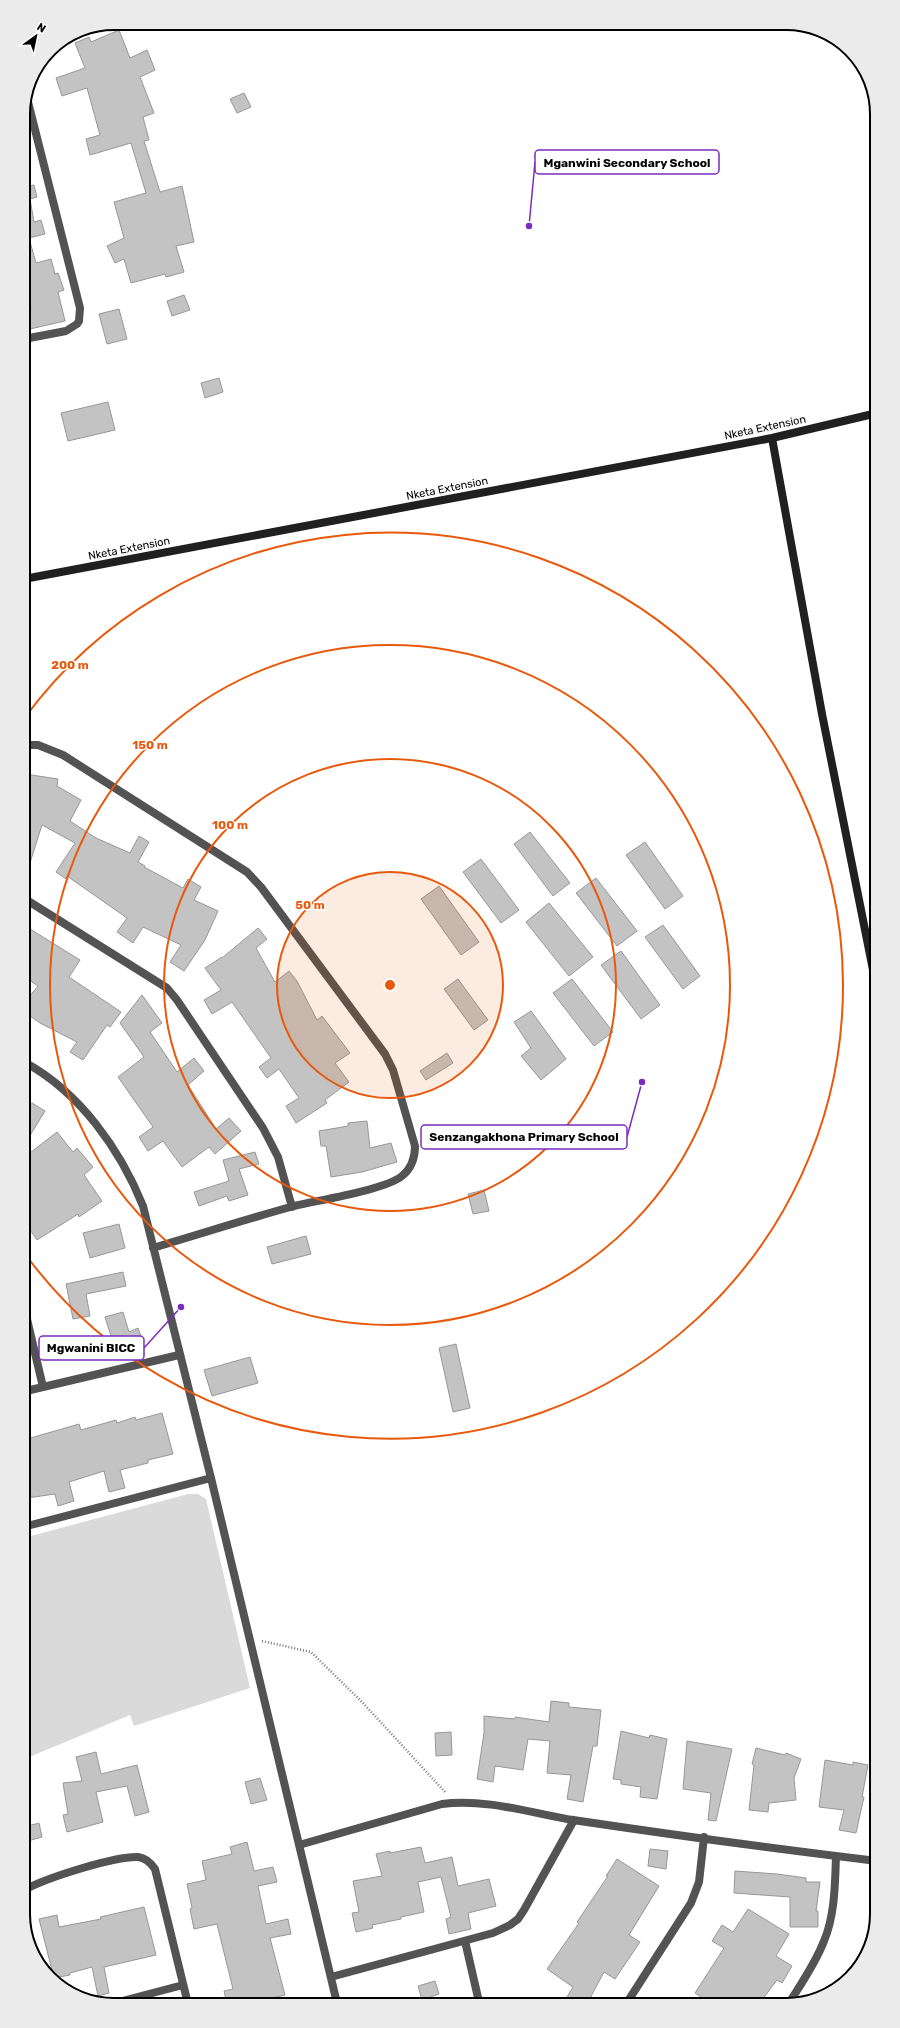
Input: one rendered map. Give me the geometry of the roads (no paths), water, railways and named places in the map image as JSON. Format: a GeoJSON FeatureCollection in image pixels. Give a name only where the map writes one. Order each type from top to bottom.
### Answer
{"type":"FeatureCollection","features":[{"type":"Feature","properties":{"kind":"street"},"geometry":{"type":"LineString","coordinates":[[30,110],[80,308],[80,316],[77,324],[66,331],[30,338]]}},
{"type":"Feature","properties":{"kind":"street","name":"Nketa Extension"},"geometry":{"type":"LineString","coordinates":[[30,578],[772,438],[870,415]]}},
{"type":"Feature","properties":{"kind":"street"},"geometry":{"type":"LineString","coordinates":[[772,438],[822,714],[870,955]]}},
{"type":"Feature","properties":{"kind":"street"},"geometry":{"type":"LineString","coordinates":[[30,745],[38,745],[63,755],[247,872],[262,887],[385,1054],[393,1070],[415,1146],[415,1157],[410,1168],[403,1176],[385,1184],[292,1207],[153,1248]]}},
{"type":"Feature","properties":{"kind":"street"},"geometry":{"type":"LineString","coordinates":[[30,902],[159,982],[177,1000],[263,1128],[278,1157],[292,1207]]}},
{"type":"Feature","properties":{"kind":"street"},"geometry":{"type":"LineString","coordinates":[[30,1066],[75,1099],[85,1110],[126,1169],[143,1206],[250,1638],[336,1998]]}},
{"type":"Feature","properties":{"kind":"street"},"geometry":{"type":"LineString","coordinates":[[30,1332],[43,1387]]}},
{"type":"Feature","properties":{"kind":"street"},"geometry":{"type":"LineString","coordinates":[[30,1390],[179,1355]]}},
{"type":"Feature","properties":{"kind":"street"},"geometry":{"type":"LineString","coordinates":[[30,1525],[211,1478]]}},
{"type":"Feature","properties":{"kind":"street"},"geometry":{"type":"LineString","coordinates":[[299,1845],[442,1804],[454,1802],[482,1804],[574,1820],[870,1860]]}},
{"type":"Feature","properties":{"kind":"street"},"geometry":{"type":"LineString","coordinates":[[331,1977],[502,1930],[518,1919],[574,1820]]}},
{"type":"Feature","properties":{"kind":"street"},"geometry":{"type":"LineString","coordinates":[[630,1998],[691,1903],[699,1882],[704,1837]]}},
{"type":"Feature","properties":{"kind":"street"},"geometry":{"type":"LineString","coordinates":[[792,1998],[810,1971],[825,1940],[833,1905],[836,1856]]}},
{"type":"Feature","properties":{"kind":"street"},"geometry":{"type":"LineString","coordinates":[[30,1887],[112,1860],[138,1857],[145,1859],[155,1869],[186,1998]]}},
{"type":"Feature","properties":{"kind":"street"},"geometry":{"type":"LineString","coordinates":[[464,1941],[479,1998]]}},
{"type":"Feature","properties":{"kind":"street"},"geometry":{"type":"LineString","coordinates":[[134,1998],[183,1985]]}},
{"type":"Feature","properties":{"kind":"place","name":"Mganwini Secondary School"},"geometry":{"type":"Point","coordinates":[529,226]}},
{"type":"Feature","properties":{"kind":"place","name":"Senzangakhona Primary School"},"geometry":{"type":"Point","coordinates":[642,1082]}},
{"type":"Feature","properties":{"kind":"place","name":"Mgwanini BICC"},"geometry":{"type":"Point","coordinates":[181,1307]}}]}
